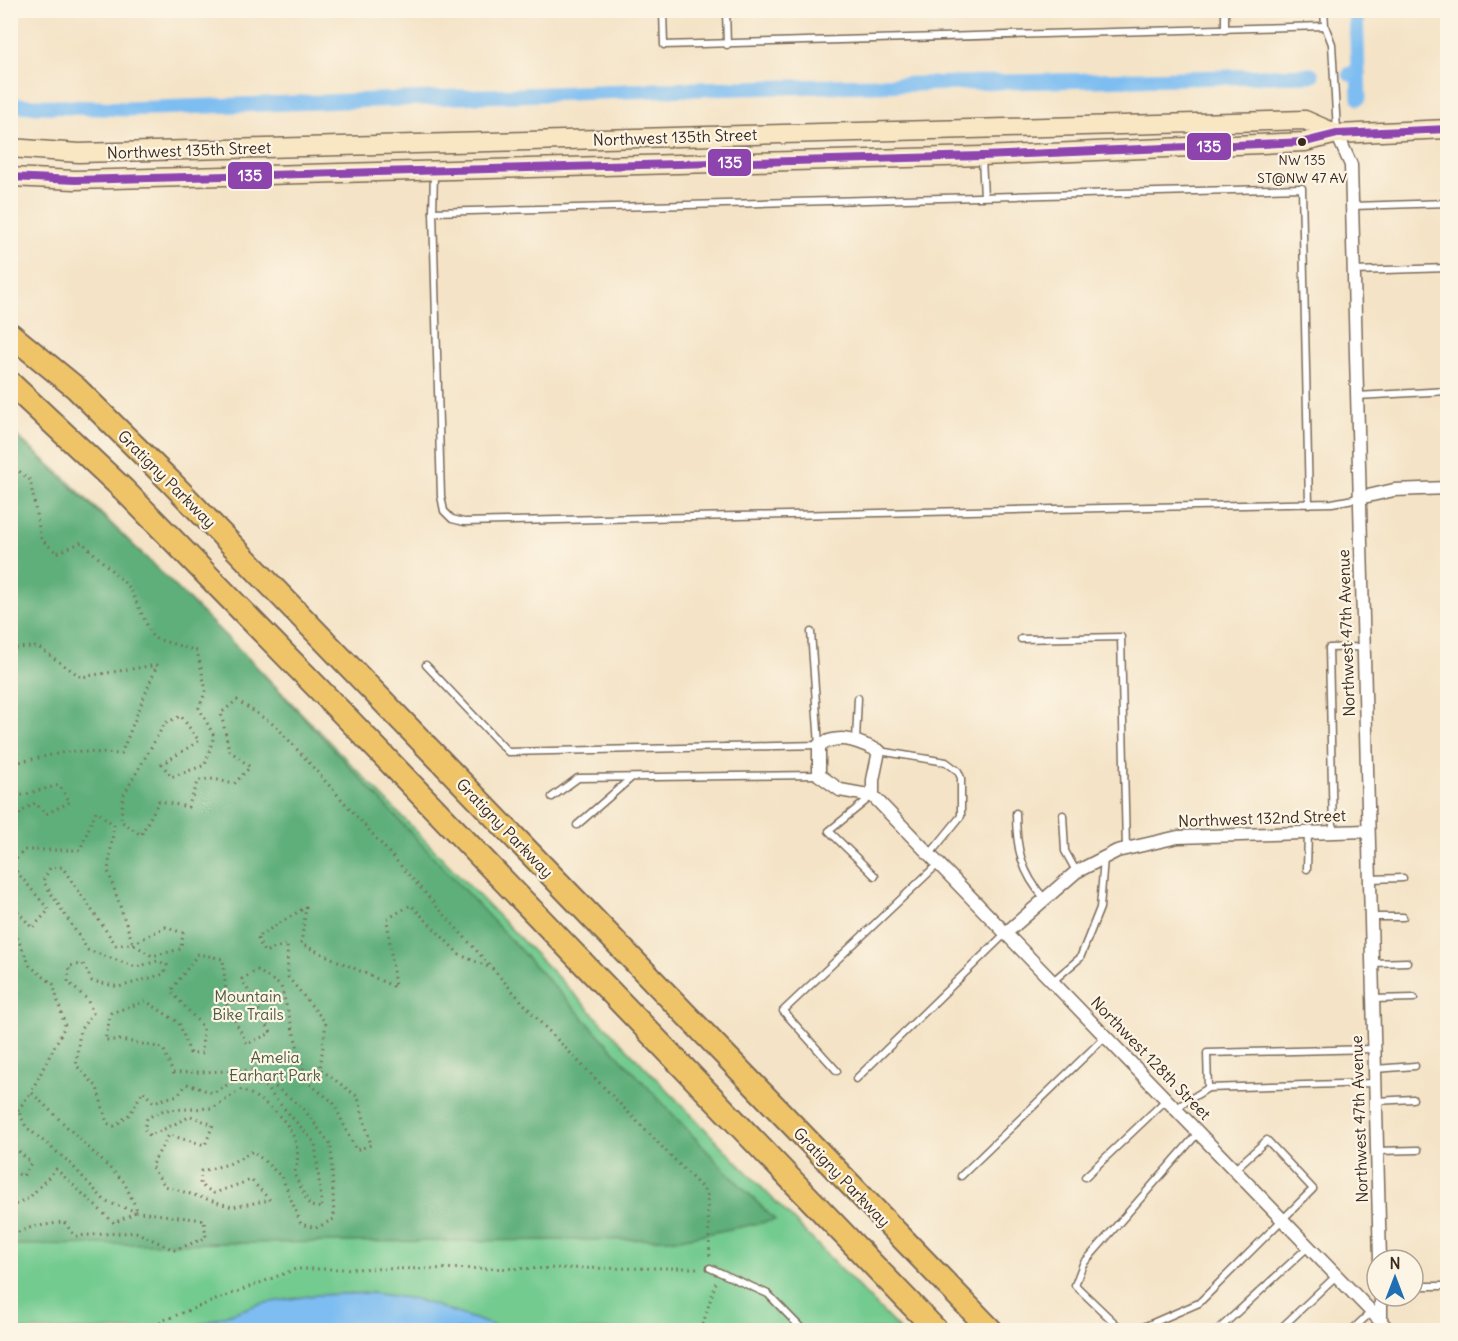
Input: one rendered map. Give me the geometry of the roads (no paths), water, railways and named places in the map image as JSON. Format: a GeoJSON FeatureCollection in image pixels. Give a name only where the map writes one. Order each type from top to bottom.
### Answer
{"type":"FeatureCollection","features":[{"type":"Feature","properties":{"kind":"highway","name":"Gratigny Parkway"},"geometry":{"type":"LineString","coordinates":[[10,334],[76,388],[170,481],[991,1330]]}},
{"type":"Feature","properties":{"kind":"highway"},"geometry":{"type":"LineString","coordinates":[[10,383],[124,490],[351,722],[936,1330]]}},
{"type":"Feature","properties":{"kind":"main road","name":"Northwest 135th Street"},"geometry":{"type":"LineString","coordinates":[[10,148],[79,153],[1305,120],[1337,134]]}},
{"type":"Feature","properties":{"kind":"main road","name":"Northwest 135th Street"},"geometry":{"type":"LineString","coordinates":[[10,177],[75,180],[982,156],[1305,142],[1337,134],[1448,129]]}},
{"type":"Feature","properties":{"kind":"main road"},"geometry":{"type":"LineString","coordinates":[[434,144],[434,172]]}},
{"type":"Feature","properties":{"kind":"street","name":"Northwest 47th Avenue"},"geometry":{"type":"LineString","coordinates":[[1337,134],[1351,165],[1368,879],[1380,1248]]}},
{"type":"Feature","properties":{"kind":"street"},"geometry":{"type":"LineString","coordinates":[[1359,498],[1394,489],[1448,488]]}},
{"type":"Feature","properties":{"kind":"street"},"geometry":{"type":"LineString","coordinates":[[841,738],[856,740],[879,751],[874,773],[873,796],[840,790],[819,775],[819,745],[841,738]]}},
{"type":"Feature","properties":{"kind":"street","name":"Northwest 128th Street"},"geometry":{"type":"LineString","coordinates":[[873,796],[1007,932],[1370,1313],[1385,1326]]}},
{"type":"Feature","properties":{"kind":"street","name":"Northwest 132nd Street"},"geometry":{"type":"LineString","coordinates":[[1007,932],[1076,872],[1126,849],[1179,837],[1367,831]]}},
{"type":"Feature","properties":{"kind":"street"},"geometry":{"type":"LineString","coordinates":[[1383,1308],[1385,1326]]}},
{"type":"Feature","properties":{"kind":"lane"},"geometry":{"type":"LineString","coordinates":[[663,10],[663,45],[727,45],[1325,26]]}},
{"type":"Feature","properties":{"kind":"lane"},"geometry":{"type":"LineString","coordinates":[[726,10],[727,45]]}},
{"type":"Feature","properties":{"kind":"lane"},"geometry":{"type":"LineString","coordinates":[[1225,10],[1225,30]]}},
{"type":"Feature","properties":{"kind":"lane","name":"Northwest 47th Avenue"},"geometry":{"type":"LineString","coordinates":[[1324,10],[1325,26],[1332,44],[1337,134]]}},
{"type":"Feature","properties":{"kind":"lane"},"geometry":{"type":"LineString","coordinates":[[982,156],[984,196]]}},
{"type":"Feature","properties":{"kind":"lane"},"geometry":{"type":"LineString","coordinates":[[434,172],[433,212],[442,505],[446,514],[456,520],[1309,504],[1359,498]]}},
{"type":"Feature","properties":{"kind":"lane"},"geometry":{"type":"LineString","coordinates":[[433,212],[1302,188],[1309,504]]}},
{"type":"Feature","properties":{"kind":"lane"},"geometry":{"type":"LineString","coordinates":[[1352,206],[1448,203]]}},
{"type":"Feature","properties":{"kind":"lane"},"geometry":{"type":"LineString","coordinates":[[1354,271],[1448,268]]}},
{"type":"Feature","properties":{"kind":"lane"},"geometry":{"type":"LineString","coordinates":[[1357,396],[1448,391]]}},
{"type":"Feature","properties":{"kind":"lane"},"geometry":{"type":"LineString","coordinates":[[426,665],[508,752],[819,745],[811,632]]}},
{"type":"Feature","properties":{"kind":"lane"},"geometry":{"type":"LineString","coordinates":[[1021,639],[1120,637],[1126,849]]}},
{"type":"Feature","properties":{"kind":"lane"},"geometry":{"type":"LineString","coordinates":[[1333,832],[1329,648],[1363,647]]}},
{"type":"Feature","properties":{"kind":"lane"},"geometry":{"type":"LineString","coordinates":[[856,740],[858,698]]}},
{"type":"Feature","properties":{"kind":"lane"},"geometry":{"type":"LineString","coordinates":[[837,1071],[783,1011],[934,859],[961,816],[961,778],[958,771],[946,762],[879,751]]}},
{"type":"Feature","properties":{"kind":"lane"},"geometry":{"type":"LineString","coordinates":[[552,797],[578,778],[819,775]]}},
{"type":"Feature","properties":{"kind":"lane"},"geometry":{"type":"LineString","coordinates":[[577,825],[630,779]]}},
{"type":"Feature","properties":{"kind":"lane"},"geometry":{"type":"LineString","coordinates":[[873,796],[830,831],[875,876]]}},
{"type":"Feature","properties":{"kind":"lane"},"geometry":{"type":"LineString","coordinates":[[1016,813],[1020,859],[1029,882],[1045,899]]}},
{"type":"Feature","properties":{"kind":"lane"},"geometry":{"type":"LineString","coordinates":[[1063,814],[1065,852],[1076,872]]}},
{"type":"Feature","properties":{"kind":"lane"},"geometry":{"type":"LineString","coordinates":[[1307,869],[1308,833]]}},
{"type":"Feature","properties":{"kind":"lane"},"geometry":{"type":"LineString","coordinates":[[1053,981],[1080,958],[1100,908],[1104,858]]}},
{"type":"Feature","properties":{"kind":"lane"},"geometry":{"type":"LineString","coordinates":[[1368,879],[1403,878]]}},
{"type":"Feature","properties":{"kind":"lane"},"geometry":{"type":"LineString","coordinates":[[1370,918],[1403,917]]}},
{"type":"Feature","properties":{"kind":"lane"},"geometry":{"type":"LineString","coordinates":[[856,1079],[1007,932]]}},
{"type":"Feature","properties":{"kind":"lane"},"geometry":{"type":"LineString","coordinates":[[1371,963],[1407,962]]}},
{"type":"Feature","properties":{"kind":"lane"},"geometry":{"type":"LineString","coordinates":[[1372,999],[1414,998]]}},
{"type":"Feature","properties":{"kind":"lane"},"geometry":{"type":"LineString","coordinates":[[961,1176],[1106,1036]]}},
{"type":"Feature","properties":{"kind":"lane"},"geometry":{"type":"LineString","coordinates":[[1208,1088],[1208,1053],[1373,1049]]}},
{"type":"Feature","properties":{"kind":"lane"},"geometry":{"type":"LineString","coordinates":[[1374,1069],[1415,1066]]}},
{"type":"Feature","properties":{"kind":"lane"},"geometry":{"type":"LineString","coordinates":[[1085,1177],[1172,1104],[1208,1088],[1374,1083]]}},
{"type":"Feature","properties":{"kind":"lane"},"geometry":{"type":"LineString","coordinates":[[1375,1101],[1413,1099]]}},
{"type":"Feature","properties":{"kind":"lane"},"geometry":{"type":"LineString","coordinates":[[1198,1132],[1083,1264],[1075,1285],[1120,1329],[1140,1329],[1199,1303],[1313,1189],[1267,1140],[1235,1169]]}},
{"type":"Feature","properties":{"kind":"lane"},"geometry":{"type":"LineString","coordinates":[[1377,1151],[1418,1150]]}},
{"type":"Feature","properties":{"kind":"lane"},"geometry":{"type":"LineString","coordinates":[[1218,1330],[1308,1246]]}},
{"type":"Feature","properties":{"kind":"lane"},"geometry":{"type":"LineString","coordinates":[[710,1268],[768,1294],[803,1330]]}},
{"type":"Feature","properties":{"kind":"lane"},"geometry":{"type":"LineString","coordinates":[[1279,1330],[1336,1276]]}},
{"type":"Feature","properties":{"kind":"lane"},"geometry":{"type":"LineString","coordinates":[[1425,1286],[1446,1286]]}},
{"type":"Feature","properties":{"kind":"lane"},"geometry":{"type":"LineString","coordinates":[[1352,1330],[1370,1313]]}},
{"type":"Feature","properties":{"kind":"water"},"geometry":{"type":"Polygon","coordinates":[[[372,1293],[415,1299],[507,1330],[183,1330],[259,1304],[315,1295],[372,1293]]]}},
{"type":"Feature","properties":{"kind":"waterway"},"geometry":{"type":"LineString","coordinates":[[1350,74],[1358,73],[1356,10]]}},
{"type":"Feature","properties":{"kind":"waterway"},"geometry":{"type":"LineString","coordinates":[[1358,73],[1359,98]]}},
{"type":"Feature","properties":{"kind":"waterway"},"geometry":{"type":"LineString","coordinates":[[10,105],[126,109],[655,90],[1312,75]]}},
{"type":"Feature","properties":{"kind":"place","name":"NW 135 ST@NW 47 AV"},"geometry":{"type":"Point","coordinates":[1302,142]}},
{"type":"Feature","properties":{"kind":"park label","name":"Mountain Bike Trails"},"geometry":{"type":"Point","coordinates":[248,1005]}},
{"type":"Feature","properties":{"kind":"park label","name":"Amelia Earhart Park"},"geometry":{"type":"Point","coordinates":[275,1066]}}]}
